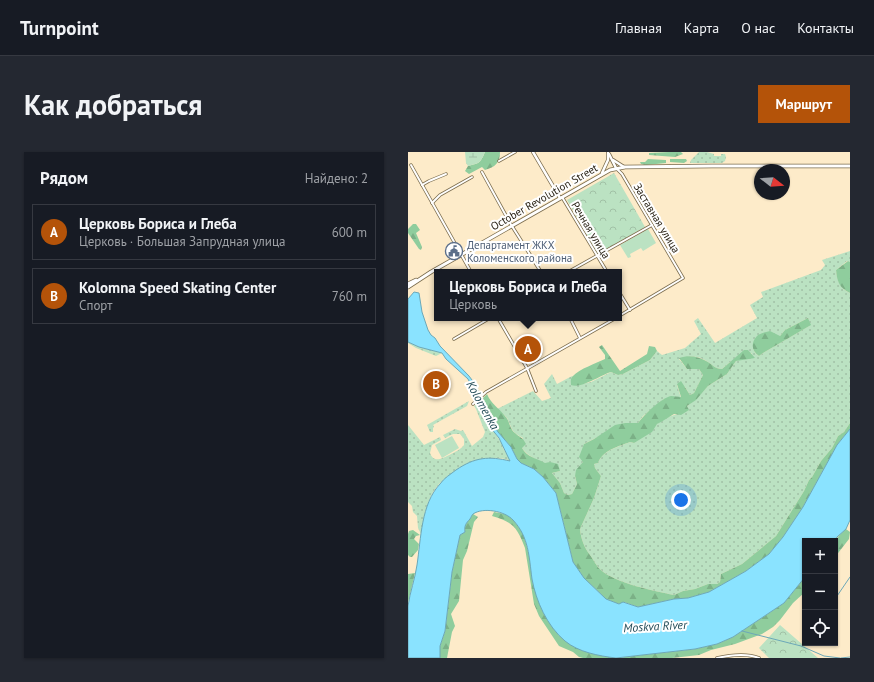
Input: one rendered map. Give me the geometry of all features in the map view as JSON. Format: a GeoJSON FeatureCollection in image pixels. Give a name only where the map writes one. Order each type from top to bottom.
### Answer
{"type":"FeatureCollection","features":[{"type":"Feature","properties":{"kind":"main road","name":"Речная улица"},"geometry":{"type":"LineString","coordinates":[[533,152],[561,197]]}},
{"type":"Feature","properties":{"kind":"main road"},"geometry":{"type":"LineString","coordinates":[[608,152],[616,168]]}},
{"type":"Feature","properties":{"kind":"main road"},"geometry":{"type":"LineString","coordinates":[[602,173],[606,167],[608,152]]}},
{"type":"Feature","properties":{"kind":"main road"},"geometry":{"type":"LineString","coordinates":[[611,158],[618,164],[625,167]]}},
{"type":"Feature","properties":{"kind":"main road","name":"October Revolution Street"},"geometry":{"type":"LineString","coordinates":[[436,269],[602,173],[616,168],[707,166],[850,166]]}},
{"type":"Feature","properties":{"kind":"main road","name":"October Revolution Street"},"geometry":{"type":"LineString","coordinates":[[408,284],[434,270]]}},
{"type":"Feature","properties":{"kind":"main road","name":"October Revolution Street"},"geometry":{"type":"LineString","coordinates":[[408,287],[425,275]]}},
{"type":"Feature","properties":{"kind":"street"},"geometry":{"type":"LineString","coordinates":[[499,161],[515,152]]}},
{"type":"Feature","properties":{"kind":"street"},"geometry":{"type":"LineString","coordinates":[[411,166],[470,269]]}},
{"type":"Feature","properties":{"kind":"street","name":"Заставная улица"},"geometry":{"type":"LineString","coordinates":[[616,168],[620,171],[683,278],[630,310]]}},
{"type":"Feature","properties":{"kind":"street"},"geometry":{"type":"LineString","coordinates":[[482,172],[538,269]]}},
{"type":"Feature","properties":{"kind":"street"},"geometry":{"type":"LineString","coordinates":[[422,185],[446,174]]}},
{"type":"Feature","properties":{"kind":"street"},"geometry":{"type":"LineString","coordinates":[[432,203],[440,195],[472,177]]}},
{"type":"Feature","properties":{"kind":"street","name":"Речная улица"},"geometry":{"type":"LineString","coordinates":[[561,197],[605,269]]}},
{"type":"Feature","properties":{"kind":"street"},"geometry":{"type":"LineString","coordinates":[[573,269],[652,225]]}},
{"type":"Feature","properties":{"kind":"street"},"geometry":{"type":"LineString","coordinates":[[622,297],[630,310],[622,314]]}},
{"type":"Feature","properties":{"kind":"street"},"geometry":{"type":"LineString","coordinates":[[454,339],[485,321]]}},
{"type":"Feature","properties":{"kind":"street"},"geometry":{"type":"LineString","coordinates":[[500,321],[527,368],[536,391]]}},
{"type":"Feature","properties":{"kind":"street"},"geometry":{"type":"LineString","coordinates":[[572,321],[580,338]]}},
{"type":"Feature","properties":{"kind":"street"},"geometry":{"type":"LineString","coordinates":[[473,404],[486,392],[611,321]]}},
{"type":"Feature","properties":{"kind":"street"},"geometry":{"type":"LineString","coordinates":[[717,658],[738,654],[759,658]]}},
{"type":"Feature","properties":{"kind":"green space"},"geometry":{"type":"Polygon","coordinates":[[[465,152],[485,152],[479,162],[468,166],[466,163],[465,152]]]}},
{"type":"Feature","properties":{"kind":"green space"},"geometry":{"type":"Polygon","coordinates":[[[485,152],[500,152],[498,162],[485,170],[482,167],[469,174],[465,171],[468,166],[480,161],[485,152]]]}},
{"type":"Feature","properties":{"kind":"green space"},"geometry":{"type":"Polygon","coordinates":[[[681,152],[683,154],[675,157],[649,155],[649,153],[681,152]]]}},
{"type":"Feature","properties":{"kind":"green space"},"geometry":{"type":"Polygon","coordinates":[[[699,152],[707,152],[714,154],[714,156],[721,156],[721,154],[725,154],[725,161],[722,163],[690,163],[699,152]]]}},
{"type":"Feature","properties":{"kind":"green space"},"geometry":{"type":"Polygon","coordinates":[[[648,159],[666,160],[666,163],[641,164],[640,162],[645,162],[648,159]]]}},
{"type":"Feature","properties":{"kind":"green space"},"geometry":{"type":"Polygon","coordinates":[[[670,159],[686,159],[687,161],[684,163],[670,162],[670,159]]]}},
{"type":"Feature","properties":{"kind":"green space"},"geometry":{"type":"Polygon","coordinates":[[[614,173],[645,227],[598,254],[567,200],[614,173]]]}},
{"type":"Feature","properties":{"kind":"green space"},"geometry":{"type":"Polygon","coordinates":[[[413,224],[416,224],[420,230],[416,233],[422,247],[421,250],[408,233],[408,229],[413,224]]]}},
{"type":"Feature","properties":{"kind":"green space"},"geometry":{"type":"Polygon","coordinates":[[[648,229],[656,243],[643,251],[641,248],[630,254],[631,257],[628,258],[620,245],[648,229]]]}},
{"type":"Feature","properties":{"kind":"green space"},"geometry":{"type":"Polygon","coordinates":[[[850,251],[850,262],[847,261],[836,270],[840,284],[850,293],[850,423],[844,432],[838,436],[832,448],[821,461],[776,536],[742,564],[721,574],[720,582],[717,584],[708,584],[674,595],[635,586],[607,575],[598,567],[586,549],[582,540],[580,529],[594,498],[601,476],[594,464],[598,463],[607,452],[630,442],[634,443],[663,420],[688,410],[687,406],[708,386],[727,374],[736,361],[748,359],[752,353],[730,362],[722,369],[716,368],[698,357],[686,357],[679,359],[687,369],[699,369],[703,375],[694,393],[690,395],[685,387],[677,385],[681,398],[664,399],[643,416],[638,423],[625,423],[584,444],[583,462],[575,476],[577,484],[572,494],[568,495],[564,493],[560,483],[552,473],[560,471],[525,452],[522,448],[523,438],[514,432],[507,418],[497,409],[533,391],[542,401],[551,398],[544,384],[552,374],[557,384],[572,376],[571,381],[578,385],[591,382],[611,372],[618,375],[623,374],[650,360],[657,351],[662,355],[685,348],[701,334],[694,321],[698,318],[715,343],[757,318],[750,305],[763,297],[761,292],[821,270],[825,265],[822,260],[850,251]],[[808,318],[785,330],[780,336],[753,343],[754,351],[759,356],[810,325],[808,318]]]}},
{"type":"Feature","properties":{"kind":"green space"},"geometry":{"type":"Polygon","coordinates":[[[848,261],[850,262],[850,293],[843,289],[839,284],[836,270],[848,261]]]}},
{"type":"Feature","properties":{"kind":"green space"},"geometry":{"type":"Polygon","coordinates":[[[808,318],[811,325],[759,356],[754,352],[753,344],[758,335],[770,331],[780,336],[785,330],[808,318]]]}},
{"type":"Feature","properties":{"kind":"green space"},"geometry":{"type":"Polygon","coordinates":[[[408,342],[419,347],[442,353],[436,356],[416,348],[408,342]]]}},
{"type":"Feature","properties":{"kind":"green space"},"geometry":{"type":"Polygon","coordinates":[[[602,345],[620,371],[647,354],[649,346],[655,347],[657,351],[650,360],[623,374],[618,375],[611,372],[580,385],[571,385],[571,378],[576,373],[605,359],[605,355],[599,347],[602,345]]]}},
{"type":"Feature","properties":{"kind":"green space"},"geometry":{"type":"Polygon","coordinates":[[[744,350],[748,350],[755,358],[736,361],[727,374],[708,386],[696,400],[687,406],[689,410],[681,415],[674,414],[657,424],[652,432],[634,443],[630,442],[607,452],[598,463],[594,464],[601,476],[594,498],[580,529],[584,546],[596,565],[607,575],[625,583],[674,595],[708,584],[717,584],[720,582],[721,574],[742,564],[776,536],[821,461],[832,448],[838,436],[844,432],[850,423],[850,429],[837,445],[803,507],[783,537],[769,554],[746,571],[709,592],[688,598],[674,599],[638,607],[624,602],[619,604],[606,599],[584,578],[573,562],[556,493],[543,477],[534,469],[521,463],[517,459],[511,447],[498,432],[485,410],[482,399],[487,394],[493,403],[503,413],[513,431],[525,441],[526,444],[522,448],[526,453],[545,463],[550,462],[558,464],[560,471],[552,473],[560,483],[564,493],[568,495],[572,494],[577,484],[575,476],[576,470],[583,462],[579,457],[584,444],[615,425],[638,423],[653,407],[667,397],[681,397],[677,384],[681,381],[690,395],[694,393],[703,375],[699,369],[687,369],[679,358],[690,356],[697,357],[716,368],[722,369],[744,350]]]}},
{"type":"Feature","properties":{"kind":"green space"},"geometry":{"type":"Polygon","coordinates":[[[469,401],[467,406],[433,425],[433,432],[430,432],[427,425],[469,401]]]}},
{"type":"Feature","properties":{"kind":"green space"},"geometry":{"type":"Polygon","coordinates":[[[478,402],[482,413],[511,461],[500,458],[487,460],[454,474],[441,482],[428,502],[421,534],[418,528],[417,516],[413,512],[412,506],[408,502],[408,425],[424,445],[440,437],[441,440],[432,445],[430,453],[434,458],[439,459],[458,451],[464,445],[464,439],[460,434],[453,434],[445,438],[443,435],[455,429],[461,431],[463,430],[472,446],[483,437],[485,432],[474,406],[478,402]]]}},
{"type":"Feature","properties":{"kind":"green space"},"geometry":{"type":"Polygon","coordinates":[[[452,436],[459,448],[442,458],[435,445],[452,436]]]}},
{"type":"Feature","properties":{"kind":"green space"},"geometry":{"type":"Polygon","coordinates":[[[494,512],[505,514],[512,518],[523,533],[529,554],[532,578],[538,600],[616,658],[583,658],[559,646],[539,616],[534,604],[525,548],[517,530],[510,523],[492,516],[494,512]]]}},
{"type":"Feature","properties":{"kind":"green space"},"geometry":{"type":"Polygon","coordinates":[[[473,514],[478,517],[474,522],[467,551],[463,560],[459,601],[451,614],[455,626],[452,632],[447,658],[440,658],[440,646],[445,631],[452,572],[460,535],[465,532],[465,525],[473,514]]]}},
{"type":"Feature","properties":{"kind":"green space"},"geometry":{"type":"Polygon","coordinates":[[[846,529],[850,532],[849,539],[838,553],[837,538],[846,529]]]}},
{"type":"Feature","properties":{"kind":"green space"},"geometry":{"type":"Polygon","coordinates":[[[413,530],[420,535],[416,536],[414,539],[419,544],[418,550],[412,557],[410,557],[408,555],[408,534],[409,531],[413,530]]]}},
{"type":"Feature","properties":{"kind":"green space"},"geometry":{"type":"Polygon","coordinates":[[[415,573],[408,603],[408,574],[415,573]]]}},
{"type":"Feature","properties":{"kind":"green space"},"geometry":{"type":"Polygon","coordinates":[[[802,581],[802,595],[773,627],[762,634],[699,655],[672,658],[616,658],[695,649],[717,644],[733,637],[784,603],[802,581]]]}},
{"type":"Feature","properties":{"kind":"green space"},"geometry":{"type":"Polygon","coordinates":[[[780,625],[802,644],[802,646],[804,646],[818,658],[769,658],[759,648],[780,625]]]}},
{"type":"Feature","properties":{"kind":"water"},"geometry":{"type":"Polygon","coordinates":[[[414,292],[419,293],[422,312],[431,335],[475,384],[480,395],[477,397],[468,379],[446,359],[442,353],[419,347],[408,342],[408,299],[414,292]]]}},
{"type":"Feature","properties":{"kind":"water"},"geometry":{"type":"Polygon","coordinates":[[[482,399],[485,410],[498,432],[511,447],[517,459],[521,463],[534,469],[543,477],[556,493],[573,562],[584,578],[606,599],[619,604],[623,602],[638,607],[674,599],[688,598],[709,592],[746,571],[769,554],[783,537],[803,507],[837,445],[850,429],[850,520],[846,529],[837,538],[802,538],[802,581],[784,603],[733,637],[717,644],[695,649],[616,658],[582,651],[570,645],[559,635],[548,621],[539,604],[532,579],[529,555],[525,540],[518,527],[513,520],[505,514],[488,510],[477,512],[473,514],[466,523],[465,532],[460,535],[452,572],[445,631],[440,646],[440,658],[408,658],[408,606],[416,570],[425,512],[429,501],[434,492],[446,478],[470,462],[489,458],[510,461],[499,438],[486,422],[478,402],[482,399]]]}},
{"type":"Feature","properties":{"kind":"waterway"},"geometry":{"type":"LineString","coordinates":[[838,595],[850,577]]}},
{"type":"Feature","properties":{"kind":"waterway"},"geometry":{"type":"LineString","coordinates":[[742,631],[801,646],[824,656],[840,658]]}},
{"type":"Feature","properties":{"kind":"waterway"},"geometry":{"type":"LineString","coordinates":[[841,658],[850,657]]}},
{"type":"Feature","properties":{"kind":"place","name":"Департамент ЖКХ Коломенского района"},"geometry":{"type":"Point","coordinates":[454,251]}},
{"type":"Feature","properties":{"kind":"place","name":"Церковь Бориса и Глеба"},"geometry":{"type":"Point","coordinates":[528,349]}},
{"type":"Feature","properties":{"kind":"place","name":"Kolomna Speed Skating Center"},"geometry":{"type":"Point","coordinates":[436,384]}},
{"type":"Feature","properties":{"kind":"water label","name":"Kolomenka"},"geometry":{"type":"Point","coordinates":[483,405]}},
{"type":"Feature","properties":{"kind":"water label","name":"Moskva River"},"geometry":{"type":"Point","coordinates":[655,626]}}]}
